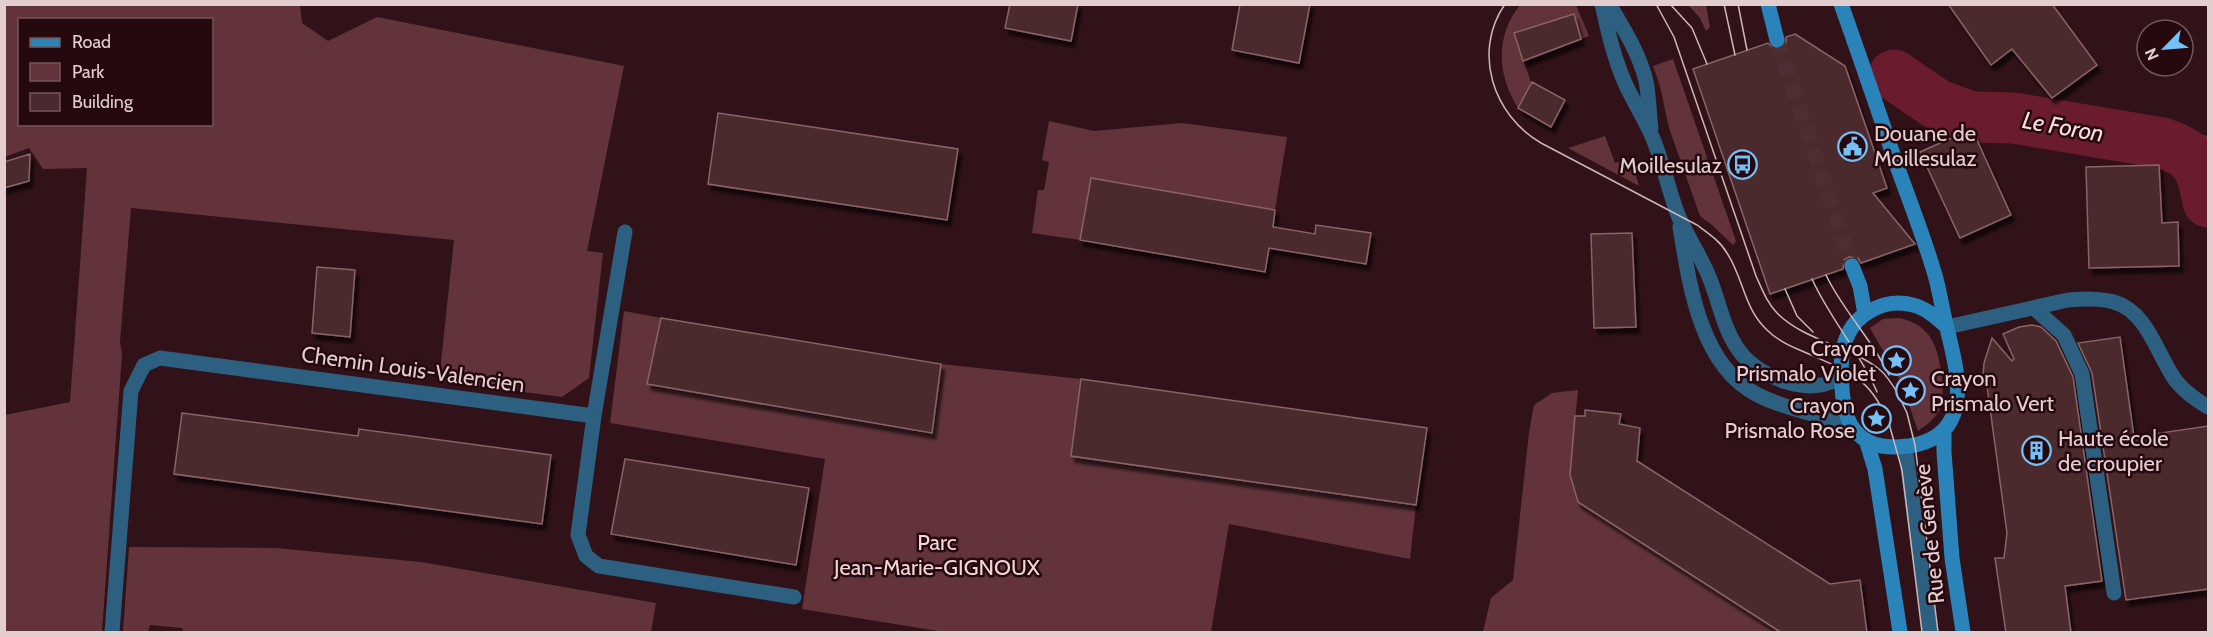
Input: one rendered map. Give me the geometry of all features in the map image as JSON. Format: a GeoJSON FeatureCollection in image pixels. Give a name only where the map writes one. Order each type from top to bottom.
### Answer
{"type":"FeatureCollection","features":[{"type":"Feature","properties":{"kind":"main road"},"geometry":{"type":"LineString","coordinates":[[1768,4],[1777,40]]}},
{"type":"Feature","properties":{"kind":"main road","name":"Rue de Genève"},"geometry":{"type":"LineString","coordinates":[[1841,4],[1934,272],[1952,344],[1957,396],[1954,412],[1944,430],[1936,438],[1905,446],[1880,446],[1866,440],[1852,427],[1842,398],[1843,349],[1851,329],[1865,315],[1887,304],[1913,305],[1930,313],[1947,327]]}},
{"type":"Feature","properties":{"kind":"main road"},"geometry":{"type":"LineString","coordinates":[[1852,266],[1860,286],[1865,315]]}},
{"type":"Feature","properties":{"kind":"main road","name":"Rue de Genève"},"geometry":{"type":"LineString","coordinates":[[1944,430],[1952,558],[1963,633]]}},
{"type":"Feature","properties":{"kind":"main road","name":"Rue de Genève"},"geometry":{"type":"LineString","coordinates":[[1866,440],[1875,469],[1900,633]]}},
{"type":"Feature","properties":{"kind":"street"},"geometry":{"type":"LineString","coordinates":[[1602,4],[1619,68],[1652,137],[1678,216],[1688,276],[1699,318],[1709,342],[1728,370],[1741,383],[1764,398],[1852,427]]}},
{"type":"Feature","properties":{"kind":"street"},"geometry":{"type":"LineString","coordinates":[[1609,4],[1640,62],[1646,83],[1652,137]]}},
{"type":"Feature","properties":{"kind":"street"},"geometry":{"type":"LineString","coordinates":[[1678,216],[1708,273],[1728,333],[1749,361],[1762,373],[1779,381],[1824,385],[1833,383],[1841,376]]}},
{"type":"Feature","properties":{"kind":"street"},"geometry":{"type":"LineString","coordinates":[[625,232],[594,416],[578,534],[586,556],[599,566],[794,597]]}},
{"type":"Feature","properties":{"kind":"street"},"geometry":{"type":"LineString","coordinates":[[1947,327],[2068,300],[2115,302],[2128,308],[2145,326],[2162,359],[2178,383],[2193,398],[2208,407]]}},
{"type":"Feature","properties":{"kind":"street"},"geometry":{"type":"LineString","coordinates":[[2035,309],[2064,335],[2082,374],[2114,593]]}},
{"type":"Feature","properties":{"kind":"street","name":"Chemin Louis-Valencien"},"geometry":{"type":"LineString","coordinates":[[112,633],[131,391],[144,365],[160,358],[594,416]]}},
{"type":"Feature","properties":{"kind":"street"},"geometry":{"type":"LineString","coordinates":[[1905,446],[1930,633]]}},
{"type":"Feature","properties":{"kind":"green space"},"geometry":{"type":"Polygon","coordinates":[[[4,5],[300,5],[302,23],[328,41],[377,17],[624,66],[587,251],[603,253],[589,378],[562,397],[439,381],[454,240],[131,208],[120,342],[122,354],[102,632],[5,632],[5,415],[70,402],[87,168],[43,169],[29,148],[5,157],[4,5]]]}},
{"type":"Feature","properties":{"kind":"green space"},"geometry":{"type":"Polygon","coordinates":[[[1520,5],[1576,5],[1589,36],[1581,39],[1573,14],[1514,33],[1531,82],[1518,108],[1506,82],[1502,56],[1506,30],[1520,5]]]}},
{"type":"Feature","properties":{"kind":"green space"},"geometry":{"type":"Polygon","coordinates":[[[1688,5],[1706,5],[1710,27],[1706,31],[1700,18],[1688,5]]]}},
{"type":"Feature","properties":{"kind":"green space"},"geometry":{"type":"Polygon","coordinates":[[[1673,59],[1736,241],[1733,245],[1700,216],[1669,128],[1653,66],[1673,59]]]}},
{"type":"Feature","properties":{"kind":"green space"},"geometry":{"type":"Polygon","coordinates":[[[1049,121],[1094,131],[1182,123],[1287,137],[1275,210],[1091,178],[1080,240],[1032,233],[1038,190],[1044,190],[1049,162],[1042,160],[1049,121]]]}},
{"type":"Feature","properties":{"kind":"green space"},"geometry":{"type":"Polygon","coordinates":[[[2170,128],[2208,136],[2208,163],[2195,147],[2170,128]]]}},
{"type":"Feature","properties":{"kind":"green space"},"geometry":{"type":"Polygon","coordinates":[[[1605,136],[1615,163],[1631,158],[1639,186],[1568,148],[1605,136]]]}},
{"type":"Feature","properties":{"kind":"green space","name":"Parc Jean-Marie-GIGNOUX"},"geometry":{"type":"Polygon","coordinates":[[[624,311],[661,318],[648,384],[931,432],[941,364],[1081,379],[1071,456],[1416,505],[1410,559],[1229,524],[1211,632],[944,632],[802,609],[825,459],[610,423],[624,311]]]}},
{"type":"Feature","properties":{"kind":"green space"},"geometry":{"type":"Polygon","coordinates":[[[1899,318],[1910,321],[1926,332],[1935,347],[1942,378],[1942,399],[1937,414],[1918,431],[1901,382],[1870,328],[1883,319],[1899,318]]]}},
{"type":"Feature","properties":{"kind":"green space"},"geometry":{"type":"Polygon","coordinates":[[[1578,390],[1570,475],[1578,502],[1782,632],[1483,632],[1491,598],[1513,580],[1534,405],[1552,393],[1578,390]]]}},
{"type":"Feature","properties":{"kind":"green space"},"geometry":{"type":"Polygon","coordinates":[[[129,547],[276,548],[421,562],[656,603],[651,632],[184,632],[182,628],[150,625],[148,632],[123,632],[129,547]]]}},
{"type":"Feature","properties":{"kind":"building"},"geometry":{"type":"Polygon","coordinates":[[[1010,4],[1078,4],[1071,41],[1005,28],[1010,4]]]}},
{"type":"Feature","properties":{"kind":"building"},"geometry":{"type":"Polygon","coordinates":[[[1240,4],[1310,4],[1299,63],[1232,50],[1240,4]]]}},
{"type":"Feature","properties":{"kind":"building"},"geometry":{"type":"Polygon","coordinates":[[[1948,4],[2052,4],[2097,65],[2052,98],[2012,49],[1991,65],[1948,4]]]}},
{"type":"Feature","properties":{"kind":"building"},"geometry":{"type":"Polygon","coordinates":[[[1574,14],[1581,39],[1523,61],[1514,33],[1574,14]]]}},
{"type":"Feature","properties":{"kind":"building"},"geometry":{"type":"Polygon","coordinates":[[[1795,34],[1845,66],[1887,188],[1873,193],[1915,244],[1861,263],[1858,258],[1849,257],[1844,260],[1843,269],[1770,294],[1693,69],[1768,43],[1774,49],[1780,49],[1786,43],[1786,37],[1795,34]]]}},
{"type":"Feature","properties":{"kind":"building"},"geometry":{"type":"Polygon","coordinates":[[[1532,82],[1565,100],[1551,127],[1518,108],[1532,82]]]}},
{"type":"Feature","properties":{"kind":"building"},"geometry":{"type":"Polygon","coordinates":[[[718,113],[958,149],[947,220],[708,184],[718,113]]]}},
{"type":"Feature","properties":{"kind":"building"},"geometry":{"type":"Polygon","coordinates":[[[1972,129],[2011,215],[1960,238],[1920,152],[1972,129]]]}},
{"type":"Feature","properties":{"kind":"building"},"geometry":{"type":"Polygon","coordinates":[[[30,154],[29,181],[4,188],[4,162],[30,154]]]}},
{"type":"Feature","properties":{"kind":"building"},"geometry":{"type":"Polygon","coordinates":[[[2159,165],[2162,223],[2178,222],[2179,266],[2089,268],[2086,167],[2159,165]]]}},
{"type":"Feature","properties":{"kind":"building"},"geometry":{"type":"Polygon","coordinates":[[[1091,178],[1275,210],[1273,227],[1315,234],[1316,225],[1371,233],[1366,264],[1269,248],[1265,272],[1080,240],[1091,178]]]}},
{"type":"Feature","properties":{"kind":"building"},"geometry":{"type":"Polygon","coordinates":[[[1632,233],[1636,327],[1594,328],[1591,234],[1632,233]]]}},
{"type":"Feature","properties":{"kind":"building"},"geometry":{"type":"Polygon","coordinates":[[[317,267],[355,270],[350,337],[312,333],[317,267]]]}},
{"type":"Feature","properties":{"kind":"building"},"geometry":{"type":"Polygon","coordinates":[[[661,318],[941,364],[932,433],[647,384],[661,318]]]}},
{"type":"Feature","properties":{"kind":"building","name":"Haute école de croupier"},"geometry":{"type":"Polygon","coordinates":[[[2032,325],[2041,327],[2056,341],[2073,377],[2102,581],[2065,586],[2071,633],[2006,633],[1995,558],[2004,558],[2007,533],[1987,386],[1983,376],[1984,363],[1992,338],[2012,361],[2014,359],[2003,334],[2019,327],[2032,325]]]}},
{"type":"Feature","properties":{"kind":"building"},"geometry":{"type":"Polygon","coordinates":[[[2120,337],[2134,437],[2208,426],[2208,589],[2126,600],[2092,373],[2078,343],[2120,337]]]}},
{"type":"Feature","properties":{"kind":"building"},"geometry":{"type":"Polygon","coordinates":[[[1081,379],[1427,428],[1416,505],[1071,456],[1081,379]]]}},
{"type":"Feature","properties":{"kind":"building"},"geometry":{"type":"Polygon","coordinates":[[[1585,410],[1621,414],[1619,424],[1640,428],[1637,461],[1830,584],[1860,580],[1867,633],[1782,633],[1578,502],[1570,475],[1575,416],[1585,416],[1585,410]]]}},
{"type":"Feature","properties":{"kind":"building"},"geometry":{"type":"Polygon","coordinates":[[[182,413],[358,436],[359,429],[551,455],[542,524],[174,474],[182,413]]]}},
{"type":"Feature","properties":{"kind":"building"},"geometry":{"type":"Polygon","coordinates":[[[625,459],[809,488],[796,565],[611,534],[625,459]]]}},
{"type":"Feature","properties":{"kind":"waterway","name":"Le Foron"},"geometry":{"type":"LineString","coordinates":[[1894,75],[1938,105],[1972,117],[2014,118],[2174,147],[2196,163],[2208,202]]}},
{"type":"Feature","properties":{"kind":"tunnel"},"geometry":{"type":"LineString","coordinates":[[1777,40],[1852,266]]}},
{"type":"Feature","properties":{"kind":"tram line"},"geometry":{"type":"LineString","coordinates":[[1505,4],[1495,23],[1490,42],[1489,62],[1493,81],[1510,116],[1524,131],[1541,143],[1697,225],[1709,234],[1727,253],[1753,312],[1767,330],[1788,345],[1856,377],[1874,396],[1890,426]]}},
{"type":"Feature","properties":{"kind":"tram line"},"geometry":{"type":"LineString","coordinates":[[1656,4],[1674,37],[1756,276],[1773,309],[1800,330],[1854,354],[1879,369],[1889,379],[1901,399]]}},
{"type":"Feature","properties":{"kind":"tram line"},"geometry":{"type":"LineString","coordinates":[[1670,4],[1692,28],[1707,64]]}},
{"type":"Feature","properties":{"kind":"tram line"},"geometry":{"type":"LineString","coordinates":[[1724,4],[1735,55]]}},
{"type":"Feature","properties":{"kind":"tram line"},"geometry":{"type":"LineString","coordinates":[[1738,4],[1747,50]]}},
{"type":"Feature","properties":{"kind":"tram line"},"geometry":{"type":"LineString","coordinates":[[1826,275],[1889,375]]}},
{"type":"Feature","properties":{"kind":"tram line"},"geometry":{"type":"LineString","coordinates":[[1812,279],[1877,392]]}},
{"type":"Feature","properties":{"kind":"tram line"},"geometry":{"type":"LineString","coordinates":[[1785,289],[1797,316],[1813,332]]}},
{"type":"Feature","properties":{"kind":"tram line"},"geometry":{"type":"LineString","coordinates":[[1898,394],[1907,413],[1915,445],[1938,632]]}},
{"type":"Feature","properties":{"kind":"tram line"},"geometry":{"type":"LineString","coordinates":[[1888,420],[1902,470],[1922,632]]}},
{"type":"Feature","properties":{"kind":"place","name":"Douane de Moillesulaz"},"geometry":{"type":"Point","coordinates":[1853,146]}},
{"type":"Feature","properties":{"kind":"place","name":"Moillesulaz"},"geometry":{"type":"Point","coordinates":[1743,165]}},
{"type":"Feature","properties":{"kind":"place","name":"Crayon Prismalo Violet"},"geometry":{"type":"Point","coordinates":[1897,361]}},
{"type":"Feature","properties":{"kind":"place","name":"Crayon Prismalo Vert"},"geometry":{"type":"Point","coordinates":[1910,391]}},
{"type":"Feature","properties":{"kind":"place","name":"Crayon Prismalo Rose"},"geometry":{"type":"Point","coordinates":[1876,418]}},
{"type":"Feature","properties":{"kind":"place","name":"Haute école de croupier"},"geometry":{"type":"Point","coordinates":[2037,451]}}]}
